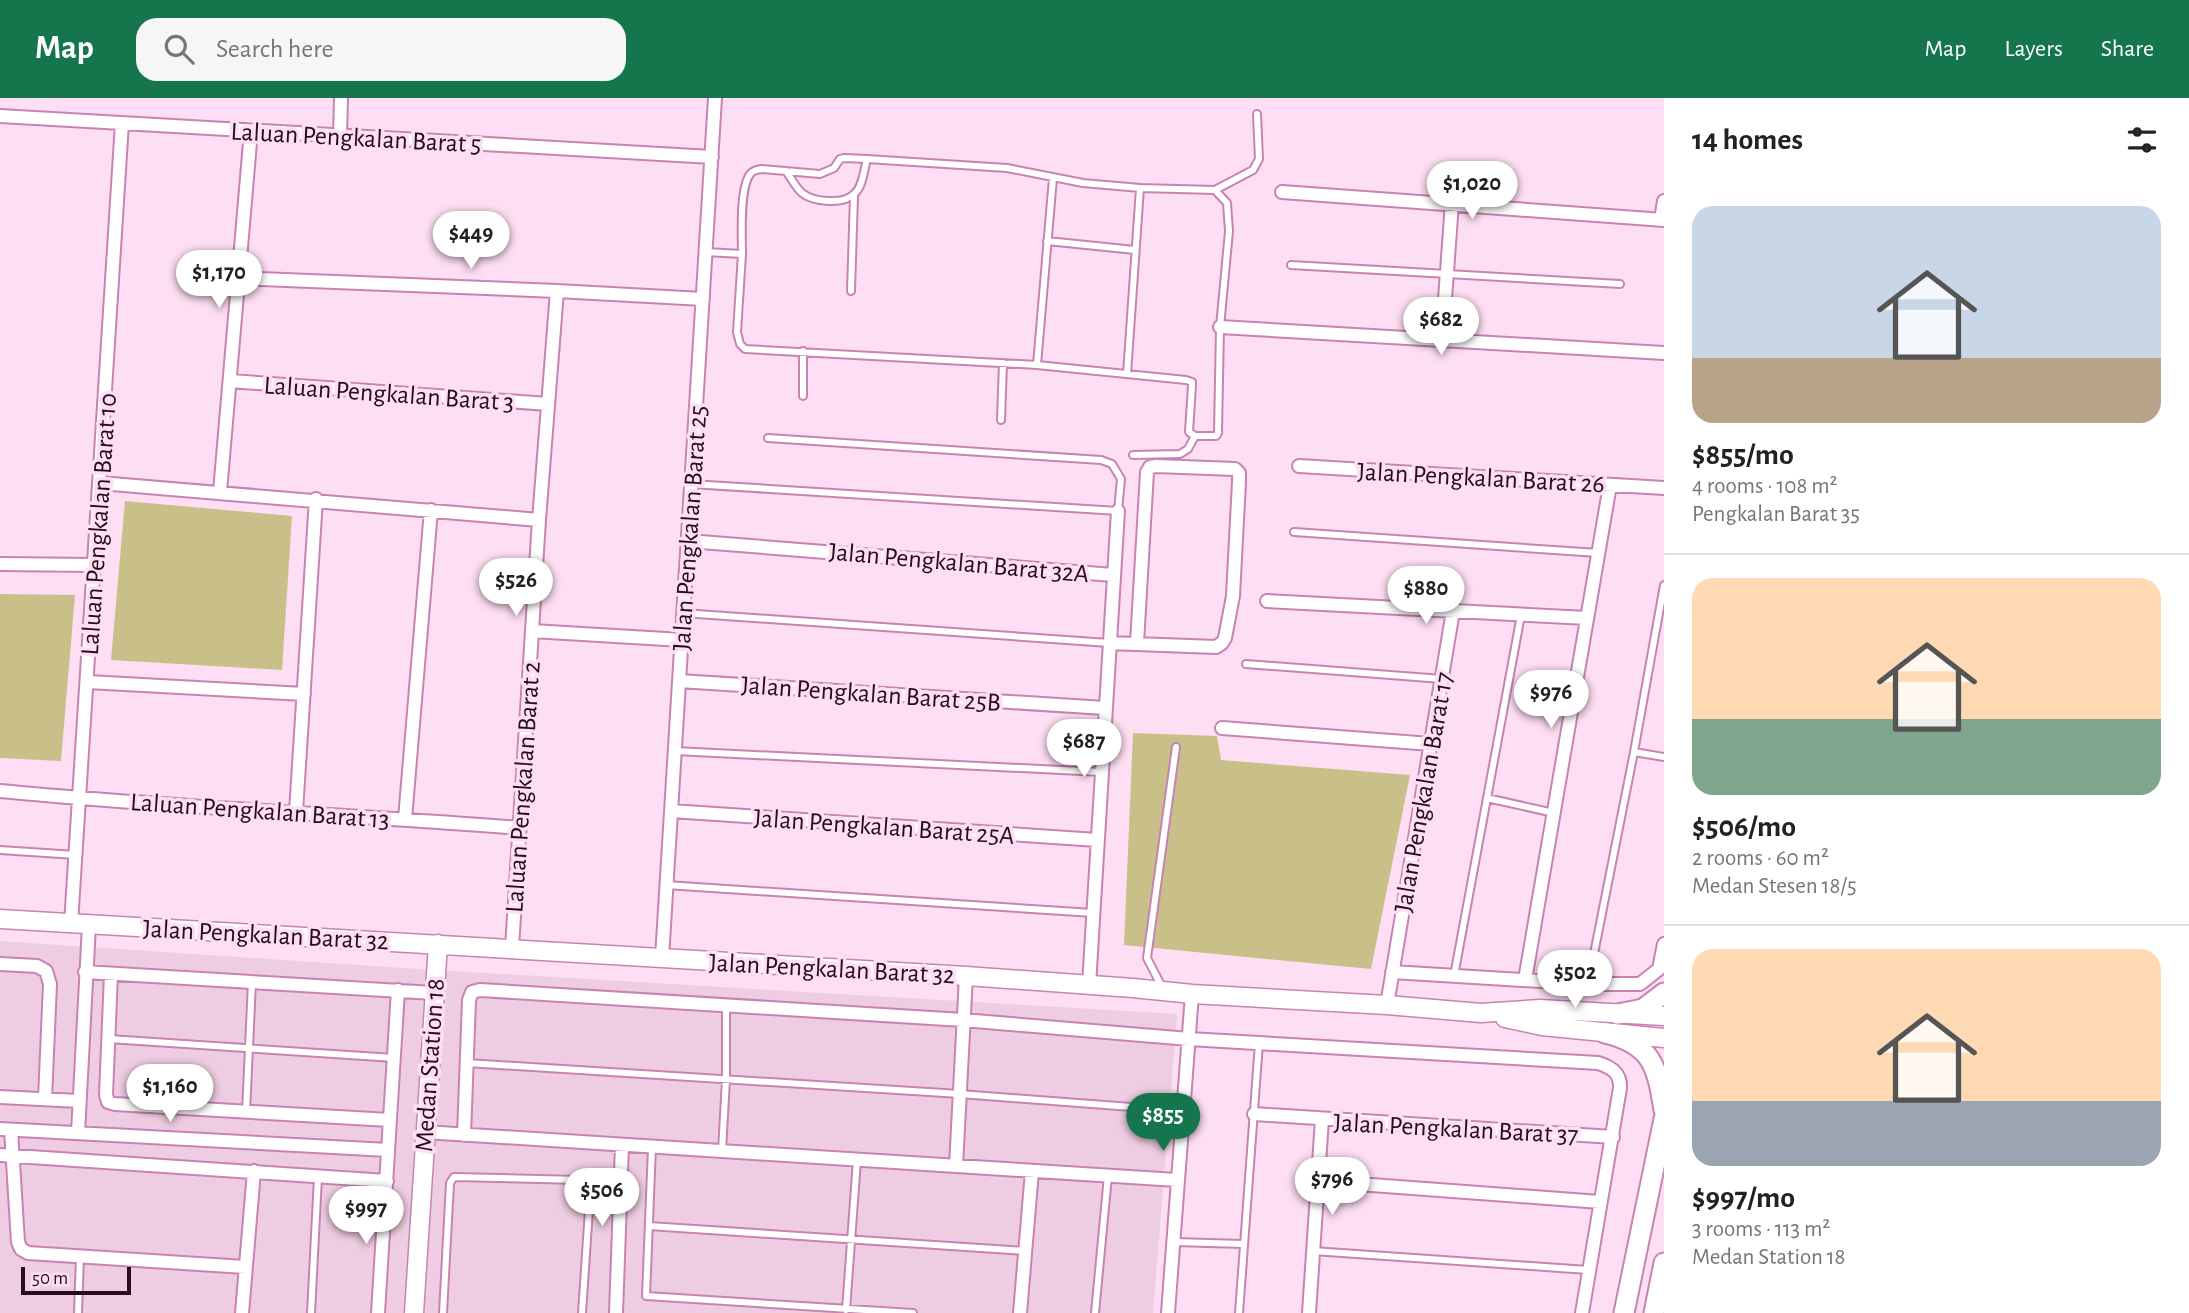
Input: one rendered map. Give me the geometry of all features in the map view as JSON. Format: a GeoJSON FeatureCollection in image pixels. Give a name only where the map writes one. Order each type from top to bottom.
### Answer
{"type":"FeatureCollection","features":[{"type":"Feature","properties":{"kind":"main road"},"geometry":{"type":"LineString","coordinates":[[1618,1014],[1643,1009],[1664,993]]}},
{"type":"Feature","properties":{"kind":"main road"},"geometry":{"type":"LineString","coordinates":[[1605,1033],[1625,1037],[1646,1052],[1658,1077],[1664,1110]]}},
{"type":"Feature","properties":{"kind":"main road"},"geometry":{"type":"LineString","coordinates":[[1625,1313],[1664,1119]]}},
{"type":"Feature","properties":{"kind":"main road"},"geometry":{"type":"LineString","coordinates":[[1654,1313],[1664,1263]]}},
{"type":"Feature","properties":{"kind":"street"},"geometry":{"type":"LineString","coordinates":[[340,136],[341,98]]}},
{"type":"Feature","properties":{"kind":"street","name":"Jalan Pengkalan Barat 25"},"geometry":{"type":"LineString","coordinates":[[662,958],[715,98]]}},
{"type":"Feature","properties":{"kind":"street","name":"Laluan Pengkalan Barat 5"},"geometry":{"type":"LineString","coordinates":[[0,117],[712,157]]}},
{"type":"Feature","properties":{"kind":"street","name":"Laluan Pengkalan Barat 10"},"geometry":{"type":"LineString","coordinates":[[78,1133],[85,972],[76,855],[122,124]]}},
{"type":"Feature","properties":{"kind":"street"},"geometry":{"type":"LineString","coordinates":[[220,492],[251,131]]}},
{"type":"Feature","properties":{"kind":"street"},"geometry":{"type":"LineString","coordinates":[[1282,192],[1663,220],[1664,201]]}},
{"type":"Feature","properties":{"kind":"street"},"geometry":{"type":"LineString","coordinates":[[1442,340],[1452,203]]}},
{"type":"Feature","properties":{"kind":"street"},"geometry":{"type":"LineString","coordinates":[[238,278],[703,299]]}},
{"type":"Feature","properties":{"kind":"street","name":"Laluan Pengkalan Barat 2"},"geometry":{"type":"LineString","coordinates":[[512,948],[539,520],[557,291]]}},
{"type":"Feature","properties":{"kind":"street"},"geometry":{"type":"LineString","coordinates":[[1220,327],[1664,353]]}},
{"type":"Feature","properties":{"kind":"street","name":"Laluan Pengkalan Barat 3"},"geometry":{"type":"LineString","coordinates":[[230,381],[548,404]]}},
{"type":"Feature","properties":{"kind":"street"},"geometry":{"type":"LineString","coordinates":[[1109,643],[1216,647],[1225,638],[1233,596],[1239,482],[1235,469],[1156,466],[1150,467],[1147,472],[1137,643]]}},
{"type":"Feature","properties":{"kind":"street","name":"Jalan Pengkalan Barat 26"},"geometry":{"type":"LineString","coordinates":[[1299,466],[1664,488]]}},
{"type":"Feature","properties":{"kind":"street"},"geometry":{"type":"LineString","coordinates":[[100,482],[539,520]]}},
{"type":"Feature","properties":{"kind":"street"},"geometry":{"type":"LineString","coordinates":[[1525,980],[1610,485]]}},
{"type":"Feature","properties":{"kind":"street"},"geometry":{"type":"LineString","coordinates":[[296,812],[316,499]]}},
{"type":"Feature","properties":{"kind":"street"},"geometry":{"type":"LineString","coordinates":[[405,819],[431,510]]}},
{"type":"Feature","properties":{"kind":"street"},"geometry":{"type":"LineString","coordinates":[[1113,575],[1118,511]]}},
{"type":"Feature","properties":{"kind":"street","name":"Jalan Pengkalan Barat 32A"},"geometry":{"type":"LineString","coordinates":[[688,541],[1113,575],[1089,985]]}},
{"type":"Feature","properties":{"kind":"street"},"geometry":{"type":"LineString","coordinates":[[0,564],[94,565]]}},
{"type":"Feature","properties":{"kind":"street"},"geometry":{"type":"LineString","coordinates":[[1267,601],[1587,618]]}},
{"type":"Feature","properties":{"kind":"street","name":"Jalan Pengkalan Barat 17"},"geometry":{"type":"LineString","coordinates":[[1387,1005],[1453,611]]}},
{"type":"Feature","properties":{"kind":"street"},"geometry":{"type":"LineString","coordinates":[[532,631],[681,640]]}},
{"type":"Feature","properties":{"kind":"street","name":"Jalan Pengkalan Barat 25B"},"geometry":{"type":"LineString","coordinates":[[679,681],[1105,708]]}},
{"type":"Feature","properties":{"kind":"street"},"geometry":{"type":"LineString","coordinates":[[88,682],[304,694]]}},
{"type":"Feature","properties":{"kind":"street"},"geometry":{"type":"LineString","coordinates":[[1222,728],[1431,744]]}},
{"type":"Feature","properties":{"kind":"street","name":"Laluan Pengkalan Barat 13"},"geometry":{"type":"LineString","coordinates":[[0,791],[80,799],[520,828]]}},
{"type":"Feature","properties":{"kind":"street","name":"Jalan Pengkalan Barat 25A"},"geometry":{"type":"LineString","coordinates":[[671,811],[1097,840]]}},
{"type":"Feature","properties":{"kind":"street","name":"Jalan Pengkalan Barat 32"},"geometry":{"type":"LineString","coordinates":[[0,919],[966,976],[1192,995],[1387,1005],[1481,1013],[1540,1009],[1664,1016]]}},
{"type":"Feature","properties":{"kind":"street","name":"Medan Station 18"},"geometry":{"type":"LineString","coordinates":[[414,1313],[438,944]]}},
{"type":"Feature","properties":{"kind":"street"},"geometry":{"type":"LineString","coordinates":[[1392,972],[1588,984],[1640,984],[1659,969],[1664,944]]}},
{"type":"Feature","properties":{"kind":"street"},"geometry":{"type":"LineString","coordinates":[[0,964],[37,966],[46,971],[50,984],[45,1099]]}},
{"type":"Feature","properties":{"kind":"street"},"geometry":{"type":"LineString","coordinates":[[85,972],[434,993]]}},
{"type":"Feature","properties":{"kind":"street"},"geometry":{"type":"LineString","coordinates":[[111,974],[106,1095],[108,1102],[389,1120]]}},
{"type":"Feature","properties":{"kind":"street"},"geometry":{"type":"LineString","coordinates":[[956,1166],[966,976]]}},
{"type":"Feature","properties":{"kind":"street"},"geometry":{"type":"LineString","coordinates":[[378,1313],[398,990]]}},
{"type":"Feature","properties":{"kind":"street"},"geometry":{"type":"LineString","coordinates":[[464,1135],[469,1000],[472,992],[480,990],[963,1020],[1189,1039],[1598,1063],[1609,1067],[1621,1079],[1582,1313]]}},
{"type":"Feature","properties":{"kind":"street"},"geometry":{"type":"LineString","coordinates":[[1168,1313],[1192,995]]}},
{"type":"Feature","properties":{"kind":"street"},"geometry":{"type":"LineString","coordinates":[[1481,1013],[1542,1026],[1664,1038]]}},
{"type":"Feature","properties":{"kind":"street"},"geometry":{"type":"LineString","coordinates":[[0,1097],[79,1101]]}},
{"type":"Feature","properties":{"kind":"street"},"geometry":{"type":"LineString","coordinates":[[1254,1114],[1322,1119]]}},
{"type":"Feature","properties":{"kind":"street","name":"Jalan Pengkalan Barat 37"},"geometry":{"type":"LineString","coordinates":[[1309,1313],[1322,1119],[1613,1137]]}},
{"type":"Feature","properties":{"kind":"street"},"geometry":{"type":"LineString","coordinates":[[245,1267],[28,1253],[21,1249],[18,1242],[14,1156],[6,1129],[388,1150]]}},
{"type":"Feature","properties":{"kind":"street"},"geometry":{"type":"LineString","coordinates":[[424,1132],[1177,1180]]}},
{"type":"Feature","properties":{"kind":"street"},"geometry":{"type":"LineString","coordinates":[[616,1313],[622,1145]]}},
{"type":"Feature","properties":{"kind":"street"},"geometry":{"type":"LineString","coordinates":[[0,1155],[387,1181]]}},
{"type":"Feature","properties":{"kind":"street"},"geometry":{"type":"LineString","coordinates":[[242,1313],[254,1171]]}},
{"type":"Feature","properties":{"kind":"street"},"geometry":{"type":"LineString","coordinates":[[1020,1313],[1032,1171]]}},
{"type":"Feature","properties":{"kind":"street"},"geometry":{"type":"LineString","coordinates":[[1318,1181],[1600,1202]]}},
{"type":"Feature","properties":{"kind":"lane"},"geometry":{"type":"LineString","coordinates":[[1214,190],[1227,203],[1228,231],[1220,327],[1217,433],[1211,436],[1195,436],[1189,432],[1192,382],[1037,365],[745,349],[737,332],[743,201],[748,177],[753,171],[761,169],[820,174],[844,158],[1007,168],[1053,178],[1140,188],[1214,190],[1253,170],[1257,165],[1257,114]]}},
{"type":"Feature","properties":{"kind":"lane"},"geometry":{"type":"LineString","coordinates":[[850,291],[853,196],[860,186],[867,159]]}},
{"type":"Feature","properties":{"kind":"lane"},"geometry":{"type":"LineString","coordinates":[[786,171],[800,192],[811,198],[838,201],[853,196]]}},
{"type":"Feature","properties":{"kind":"lane"},"geometry":{"type":"LineString","coordinates":[[1037,365],[1053,178]]}},
{"type":"Feature","properties":{"kind":"lane"},"geometry":{"type":"LineString","coordinates":[[1127,374],[1140,188]]}},
{"type":"Feature","properties":{"kind":"lane"},"geometry":{"type":"LineString","coordinates":[[1048,241],[1135,250]]}},
{"type":"Feature","properties":{"kind":"lane"},"geometry":{"type":"LineString","coordinates":[[706,253],[742,254]]}},
{"type":"Feature","properties":{"kind":"lane"},"geometry":{"type":"LineString","coordinates":[[1291,265],[1620,284]]}},
{"type":"Feature","properties":{"kind":"lane"},"geometry":{"type":"LineString","coordinates":[[803,351],[803,396]]}},
{"type":"Feature","properties":{"kind":"lane"},"geometry":{"type":"LineString","coordinates":[[1001,420],[1003,363]]}},
{"type":"Feature","properties":{"kind":"lane"},"geometry":{"type":"LineString","coordinates":[[1133,455],[1180,454],[1188,449],[1195,436]]}},
{"type":"Feature","properties":{"kind":"lane"},"geometry":{"type":"LineString","coordinates":[[691,484],[1118,511],[1121,479],[1112,464],[1101,460],[768,438]]}},
{"type":"Feature","properties":{"kind":"lane"},"geometry":{"type":"LineString","coordinates":[[1294,532],[1598,553]]}},
{"type":"Feature","properties":{"kind":"lane"},"geometry":{"type":"LineString","coordinates":[[1588,984],[1664,585]]}},
{"type":"Feature","properties":{"kind":"lane"},"geometry":{"type":"LineString","coordinates":[[683,613],[1109,643]]}},
{"type":"Feature","properties":{"kind":"lane"},"geometry":{"type":"LineString","coordinates":[[1454,975],[1521,615]]}},
{"type":"Feature","properties":{"kind":"lane"},"geometry":{"type":"LineString","coordinates":[[1246,664],[1441,678]]}},
{"type":"Feature","properties":{"kind":"lane"},"geometry":{"type":"LineString","coordinates":[[1164,991],[1147,958],[1177,747]]}},
{"type":"Feature","properties":{"kind":"lane"},"geometry":{"type":"LineString","coordinates":[[675,751],[1101,772]]}},
{"type":"Feature","properties":{"kind":"lane"},"geometry":{"type":"LineString","coordinates":[[1634,752],[1664,757]]}},
{"type":"Feature","properties":{"kind":"lane"},"geometry":{"type":"LineString","coordinates":[[1488,798],[1554,813]]}},
{"type":"Feature","properties":{"kind":"lane"},"geometry":{"type":"LineString","coordinates":[[0,850],[76,855]]}},
{"type":"Feature","properties":{"kind":"lane"},"geometry":{"type":"LineString","coordinates":[[666,886],[1093,913]]}},
{"type":"Feature","properties":{"kind":"lane"},"geometry":{"type":"LineString","coordinates":[[246,1112],[252,982]]}},
{"type":"Feature","properties":{"kind":"lane"},"geometry":{"type":"LineString","coordinates":[[722,1151],[726,1006]]}},
{"type":"Feature","properties":{"kind":"lane"},"geometry":{"type":"LineString","coordinates":[[108,1039],[394,1058]]}},
{"type":"Feature","properties":{"kind":"lane"},"geometry":{"type":"LineString","coordinates":[[1239,1313],[1259,1043]]}},
{"type":"Feature","properties":{"kind":"lane"},"geometry":{"type":"LineString","coordinates":[[467,1063],[1184,1111]]}},
{"type":"Feature","properties":{"kind":"lane"},"geometry":{"type":"LineString","coordinates":[[652,1147],[646,1296],[913,1313]]}},
{"type":"Feature","properties":{"kind":"lane"},"geometry":{"type":"LineString","coordinates":[[846,1310],[857,1160]]}},
{"type":"Feature","properties":{"kind":"lane"},"geometry":{"type":"LineString","coordinates":[[310,1313],[318,1175]]}},
{"type":"Feature","properties":{"kind":"lane"},"geometry":{"type":"LineString","coordinates":[[1095,1313],[1108,1176]]}},
{"type":"Feature","properties":{"kind":"lane"},"geometry":{"type":"LineString","coordinates":[[443,1313],[450,1183],[454,1177],[621,1181]]}},
{"type":"Feature","properties":{"kind":"lane"},"geometry":{"type":"LineString","coordinates":[[582,1313],[591,1181]]}},
{"type":"Feature","properties":{"kind":"lane"},"geometry":{"type":"LineString","coordinates":[[649,1226],[1026,1251]]}},
{"type":"Feature","properties":{"kind":"lane"},"geometry":{"type":"LineString","coordinates":[[1174,1242],[1243,1244]]}},
{"type":"Feature","properties":{"kind":"lane"},"geometry":{"type":"LineString","coordinates":[[1313,1251],[1588,1270]]}},
{"type":"Feature","properties":{"kind":"lane"},"geometry":{"type":"LineString","coordinates":[[78,1313],[80,1257]]}},
{"type":"Feature","properties":{"kind":"shaded area"},"geometry":{"type":"Polygon","coordinates":[[[125,501],[292,516],[282,670],[111,660],[125,501]]]}},
{"type":"Feature","properties":{"kind":"shaded area"},"geometry":{"type":"Polygon","coordinates":[[[0,594],[75,595],[61,761],[0,758],[0,594]]]}},
{"type":"Feature","properties":{"kind":"shaded area"},"geometry":{"type":"Polygon","coordinates":[[[1133,733],[1217,736],[1221,760],[1410,775],[1371,969],[1124,945],[1133,733]]]}},
{"type":"Feature","properties":{"kind":"shaded area"},"geometry":{"type":"Polygon","coordinates":[[[0,941],[1177,1014],[1153,1313],[0,1313],[0,941]]]}}]}
